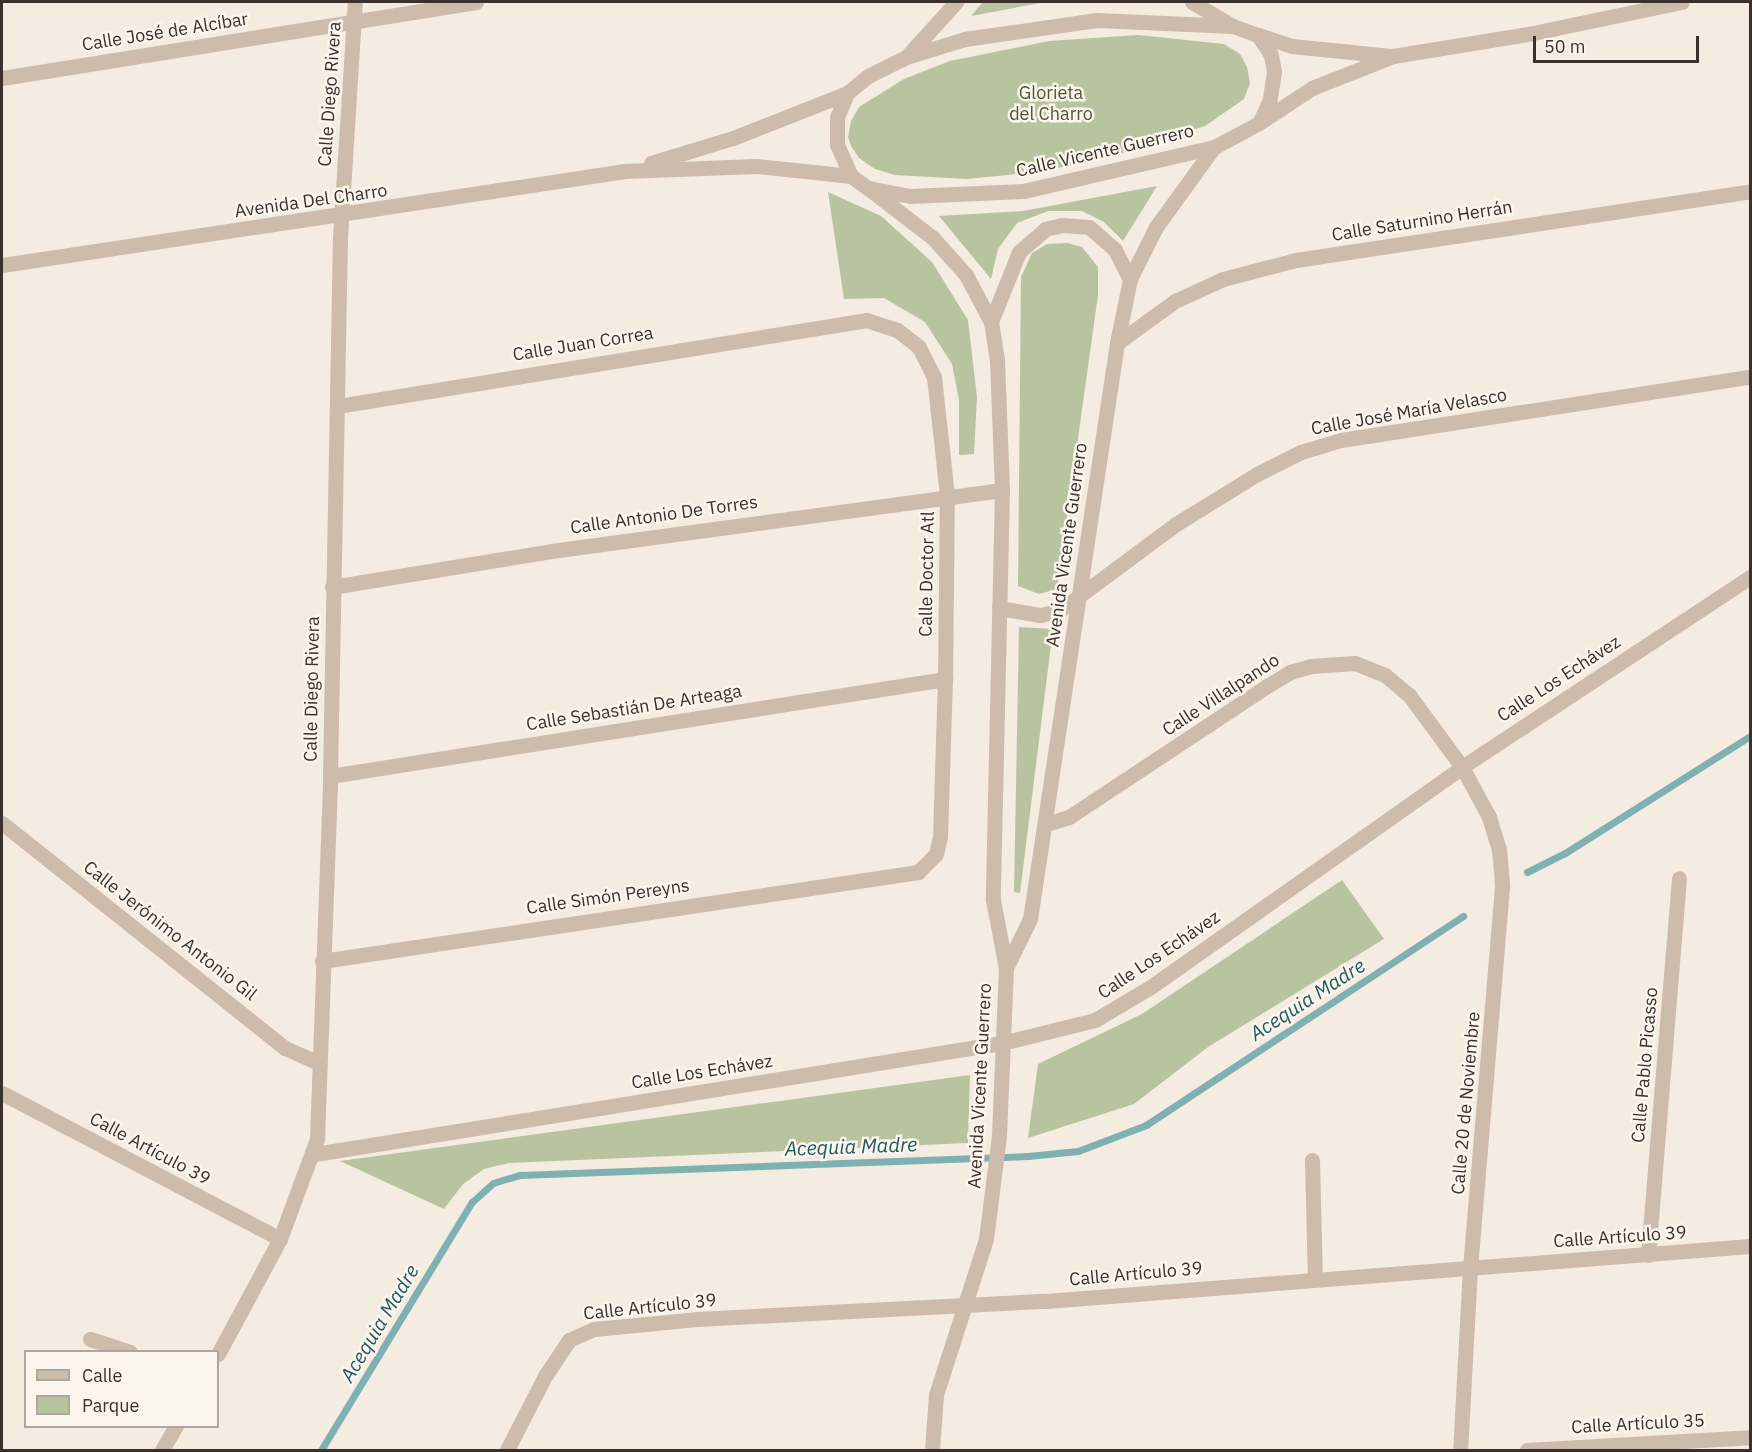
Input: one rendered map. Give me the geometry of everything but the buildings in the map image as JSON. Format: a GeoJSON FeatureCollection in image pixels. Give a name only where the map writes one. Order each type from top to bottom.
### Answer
{"type":"FeatureCollection","features":[{"type":"Feature","properties":{"kind":"street","name":"Calle Diego Rivera"},"geometry":{"type":"LineString","coordinates":[[219,1352],[280,1239],[315,1154],[330,776],[341,217],[355,2]]}},
{"type":"Feature","properties":{"kind":"street","name":"Calle José de Alcíbar"},"geometry":{"type":"LineString","coordinates":[[2,78],[476,2]]}},
{"type":"Feature","properties":{"kind":"street"},"geometry":{"type":"LineString","coordinates":[[906,57],[956,2]]}},
{"type":"Feature","properties":{"kind":"street"},"geometry":{"type":"LineString","coordinates":[[1192,2],[1233,26],[1292,46],[1393,56]]}},
{"type":"Feature","properties":{"kind":"street"},"geometry":{"type":"LineString","coordinates":[[1259,123],[1312,88],[1393,56],[1533,33],[1682,2]]}},
{"type":"Feature","properties":{"kind":"street"},"geometry":{"type":"LineString","coordinates":[[851,176],[841,159],[836,130],[847,93],[868,76],[906,57],[966,39],[1052,24],[1148,20],[1233,26]]}},
{"type":"Feature","properties":{"kind":"street"},"geometry":{"type":"LineString","coordinates":[[1258,35],[1271,55],[1274,72],[1269,102],[1259,123]]}},
{"type":"Feature","properties":{"kind":"street","name":"Avenida Del Charro"},"geometry":{"type":"LineString","coordinates":[[625,171],[733,138],[847,93]]}},
{"type":"Feature","properties":{"kind":"street","name":"Calle Vicente Guerrero"},"geometry":{"type":"LineString","coordinates":[[851,176],[868,188],[910,196],[1023,191],[1214,147],[1259,123]]}},
{"type":"Feature","properties":{"kind":"street","name":"Avenida Vicente Guerrero"},"geometry":{"type":"LineString","coordinates":[[1006,968],[1030,919],[1117,343],[1130,279],[1156,227],[1214,147]]}},
{"type":"Feature","properties":{"kind":"street","name":"Avenida Del Charro"},"geometry":{"type":"LineString","coordinates":[[2,266],[341,217],[625,171],[744,166],[851,176]]}},
{"type":"Feature","properties":{"kind":"street","name":"Avenida Vicente Guerrero"},"geometry":{"type":"LineString","coordinates":[[868,188],[933,238],[966,275],[991,321],[997,360],[1002,490],[993,900],[1006,968],[999,1136],[986,1239],[936,1395],[932,1450]]}},
{"type":"Feature","properties":{"kind":"street","name":"Calle Saturnino Herrán"},"geometry":{"type":"LineString","coordinates":[[1117,343],[1175,301],[1223,279],[1296,260],[1750,191]]}},
{"type":"Feature","properties":{"kind":"street"},"geometry":{"type":"LineString","coordinates":[[991,321],[1019,252],[1045,229],[1062,225],[1089,228],[1115,250],[1130,279]]}},
{"type":"Feature","properties":{"kind":"street","name":"Calle Doctor Atl"},"geometry":{"type":"LineString","coordinates":[[836,325],[867,320],[888,326],[909,337],[927,359],[934,378],[947,495],[940,837],[928,865],[901,877]]}},
{"type":"Feature","properties":{"kind":"street","name":"Calle Juan Correa"},"geometry":{"type":"LineString","coordinates":[[337,406],[836,325]]}},
{"type":"Feature","properties":{"kind":"street","name":"Calle José María Velasco"},"geometry":{"type":"LineString","coordinates":[[999,608],[1040,615],[1060,610],[1176,524],[1257,474],[1301,452],[1341,440],[1750,377]]}},
{"type":"Feature","properties":{"kind":"street","name":"Calle Antonio De Torres"},"geometry":{"type":"LineString","coordinates":[[332,587],[551,551],[947,495],[1002,490]]}},
{"type":"Feature","properties":{"kind":"street","name":"Calle Los Echávez"},"geometry":{"type":"LineString","coordinates":[[315,1154],[1002,1043],[1064,1030],[1120,1007],[1462,767],[1750,577]]}},
{"type":"Feature","properties":{"kind":"street","name":"Calle Villalpando"},"geometry":{"type":"LineString","coordinates":[[1046,824],[1069,817],[1267,686],[1290,672],[1311,666],[1355,663],[1385,675],[1408,695],[1462,767]]}},
{"type":"Feature","properties":{"kind":"street","name":"Calle Sebastián De Arteaga"},"geometry":{"type":"LineString","coordinates":[[330,776],[945,679]]}},
{"type":"Feature","properties":{"kind":"street","name":"Calle 20 de Noviembre"},"geometry":{"type":"LineString","coordinates":[[1460,1450],[1470,1268],[1502,925],[1502,878],[1499,849],[1489,817],[1462,767]]}},
{"type":"Feature","properties":{"kind":"street","name":"Calle Jerónimo Antonio Gil"},"geometry":{"type":"LineString","coordinates":[[2,823],[285,1048],[318,1063]]}},
{"type":"Feature","properties":{"kind":"street","name":"Calle Simón Pereyns"},"geometry":{"type":"LineString","coordinates":[[322,961],[532,927],[901,877]]}},
{"type":"Feature","properties":{"kind":"street","name":"Calle Pablo Picasso"},"geometry":{"type":"LineString","coordinates":[[1648,1255],[1679,878]]}},
{"type":"Feature","properties":{"kind":"street","name":"Calle Artículo 39"},"geometry":{"type":"LineString","coordinates":[[2,1093],[280,1239]]}},
{"type":"Feature","properties":{"kind":"street"},"geometry":{"type":"LineString","coordinates":[[1312,1160],[1315,1279]]}},
{"type":"Feature","properties":{"kind":"street","name":"Calle Artículo 39"},"geometry":{"type":"LineString","coordinates":[[507,1450],[545,1376],[569,1340],[594,1329],[697,1319],[964,1306],[1750,1246]]}},
{"type":"Feature","properties":{"kind":"street"},"geometry":{"type":"LineString","coordinates":[[90,1339],[124,1350]]}},
{"type":"Feature","properties":{"kind":"street"},"geometry":{"type":"LineString","coordinates":[[162,1450],[175,1428]]}},
{"type":"Feature","properties":{"kind":"street","name":"Calle Artículo 35"},"geometry":{"type":"LineString","coordinates":[[1527,1450],[1750,1437]]}},
{"type":"Feature","properties":{"kind":"green space"},"geometry":{"type":"Polygon","coordinates":[[[983,2],[1046,2],[971,16],[983,2]]]}},
{"type":"Feature","properties":{"kind":"green space","name":"Glorieta del Charro"},"geometry":{"type":"Polygon","coordinates":[[[1138,35],[1224,44],[1240,54],[1247,67],[1250,83],[1244,99],[1205,126],[1136,149],[1075,165],[1017,174],[967,179],[895,175],[875,169],[859,158],[851,146],[848,137],[851,121],[859,107],[904,79],[950,61],[1049,41],[1138,35]]]}},
{"type":"Feature","properties":{"kind":"green space"},"geometry":{"type":"Polygon","coordinates":[[[1157,186],[1123,241],[1104,222],[1082,211],[1048,211],[1017,223],[998,249],[991,279],[939,216],[1023,211],[1157,186]]]}},
{"type":"Feature","properties":{"kind":"green space"},"geometry":{"type":"Polygon","coordinates":[[[828,192],[881,216],[932,262],[968,320],[977,397],[974,454],[959,455],[959,400],[952,364],[925,322],[884,298],[844,299],[828,192]]]}},
{"type":"Feature","properties":{"kind":"green space"},"geometry":{"type":"Polygon","coordinates":[[[1067,243],[1082,247],[1098,267],[1098,295],[1057,589],[1039,594],[1018,586],[1021,277],[1032,253],[1047,244],[1067,243]]]}},
{"type":"Feature","properties":{"kind":"green space"},"geometry":{"type":"Polygon","coordinates":[[[1019,627],[1053,629],[1020,893],[1014,892],[1019,627]]]}},
{"type":"Feature","properties":{"kind":"green space"},"geometry":{"type":"Polygon","coordinates":[[[1342,880],[1384,939],[1208,1047],[1134,1104],[1028,1138],[1038,1064],[1142,1014],[1342,880]]]}},
{"type":"Feature","properties":{"kind":"green space"},"geometry":{"type":"Polygon","coordinates":[[[970,1075],[968,1143],[509,1163],[484,1169],[463,1184],[444,1209],[340,1161],[970,1075]]]}},
{"type":"Feature","properties":{"kind":"waterway","name":"Acequia Madre"},"geometry":{"type":"LineString","coordinates":[[1527,872],[1565,853],[1750,736]]}},
{"type":"Feature","properties":{"kind":"waterway","name":"Acequia Madre"},"geometry":{"type":"LineString","coordinates":[[321,1450],[472,1202],[493,1183],[520,1175],[1028,1156],[1078,1151],[1146,1125],[1463,916]]}}]}
